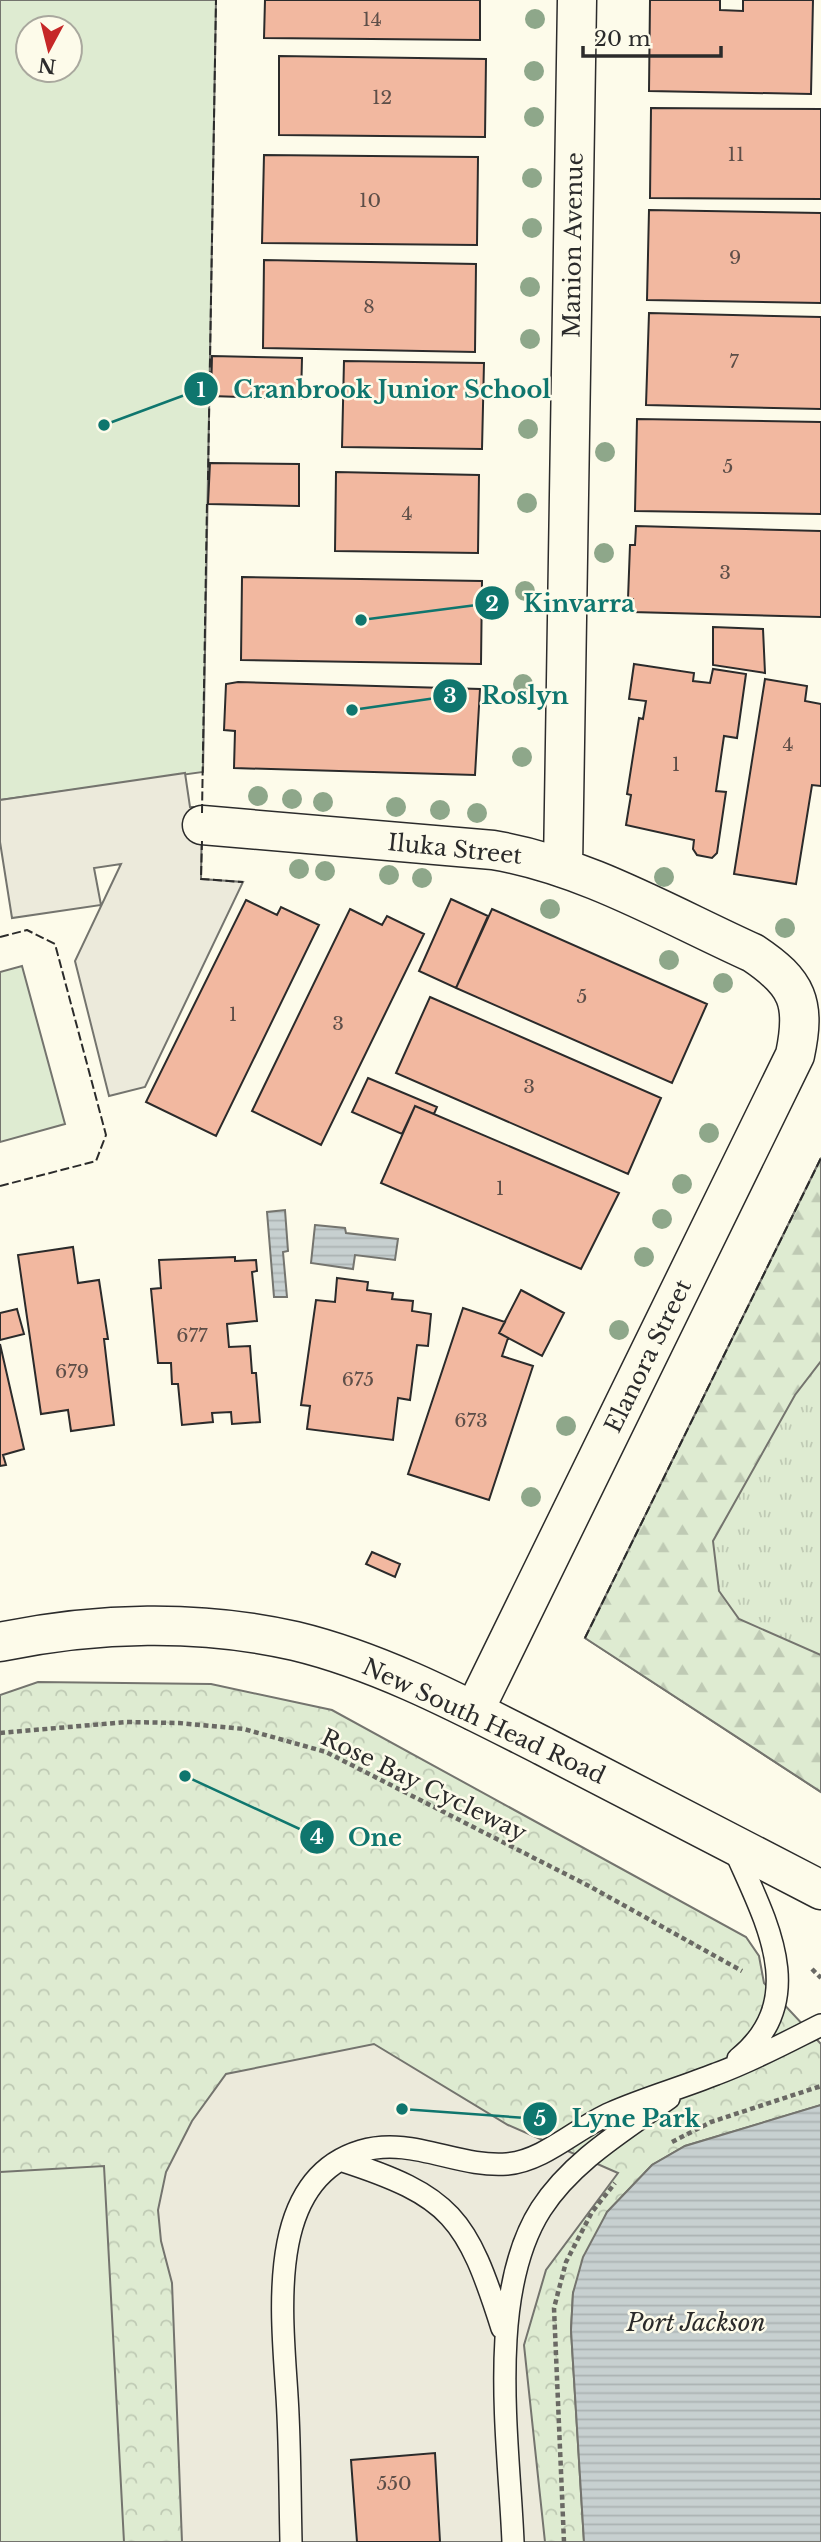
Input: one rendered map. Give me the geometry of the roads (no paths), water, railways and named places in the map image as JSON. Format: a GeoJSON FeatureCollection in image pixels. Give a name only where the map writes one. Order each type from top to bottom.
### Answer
{"type":"FeatureCollection","features":[{"type":"Feature","properties":{"kind":"street","name":"Manion Avenue"},"geometry":{"type":"LineString","coordinates":[[563,867],[578,0]]}},
{"type":"Feature","properties":{"kind":"street","name":"Iluka Street"},"geometry":{"type":"LineString","coordinates":[[202,825],[493,850],[528,856],[563,867],[752,953],[778,971],[797,996]]}},
{"type":"Feature","properties":{"kind":"street","name":"Elanora Street"},"geometry":{"type":"LineString","coordinates":[[474,1711],[795,1055],[802,1025],[797,996]]}},
{"type":"Feature","properties":{"kind":"street","name":"New South Head Road"},"geometry":{"type":"LineString","coordinates":[[0,1642],[114,1625],[208,1628],[295,1641],[366,1663],[474,1711],[821,1890]]}},
{"type":"Feature","properties":{"kind":"lane"},"geometry":{"type":"LineString","coordinates":[[720,2073],[763,2033],[773,2012],[778,1983],[773,1941],[731,1843]]}},
{"type":"Feature","properties":{"kind":"lane"},"geometry":{"type":"LineString","coordinates":[[291,2542],[283,2314],[288,2240],[296,2211],[309,2187],[321,2174],[340,2160],[361,2151],[409,2148],[508,2164],[541,2152],[612,2112],[720,2073],[821,2025]]}},
{"type":"Feature","properties":{"kind":"lane"},"geometry":{"type":"LineString","coordinates":[[770,2050],[821,2038]]}},
{"type":"Feature","properties":{"kind":"lane"},"geometry":{"type":"LineString","coordinates":[[513,2542],[505,2337],[515,2267],[542,2207],[596,2150],[687,2085]]}},
{"type":"Feature","properties":{"kind":"lane"},"geometry":{"type":"LineString","coordinates":[[340,2160],[398,2180],[436,2203],[456,2222],[470,2241],[483,2267],[505,2337]]}},
{"type":"Feature","properties":{"kind":"water"},"geometry":{"type":"Polygon","coordinates":[[[285,1210],[288,1251],[283,1252],[287,1297],[274,1297],[267,1212],[285,1210]]]}},
{"type":"Feature","properties":{"kind":"water"},"geometry":{"type":"Polygon","coordinates":[[[315,1225],[345,1228],[346,1233],[398,1239],[395,1260],[355,1255],[353,1269],[311,1263],[315,1225]]]}},
{"type":"Feature","properties":{"kind":"water","name":"Port Jackson"},"geometry":{"type":"Polygon","coordinates":[[[821,2105],[821,2542],[584,2542],[571,2330],[573,2293],[583,2257],[607,2212],[652,2165],[685,2146],[821,2105]]]}},
{"type":"Feature","properties":{"kind":"place","name":"Cranbrook Junior School"},"geometry":{"type":"Point","coordinates":[104,425]}},
{"type":"Feature","properties":{"kind":"place","name":"Kinvarra"},"geometry":{"type":"Point","coordinates":[361,620]}},
{"type":"Feature","properties":{"kind":"place","name":"Roslyn"},"geometry":{"type":"Point","coordinates":[352,710]}},
{"type":"Feature","properties":{"kind":"place","name":"One"},"geometry":{"type":"Point","coordinates":[185,1776]}},
{"type":"Feature","properties":{"kind":"place","name":"Lyne Park"},"geometry":{"type":"Point","coordinates":[402,2109]}}]}
